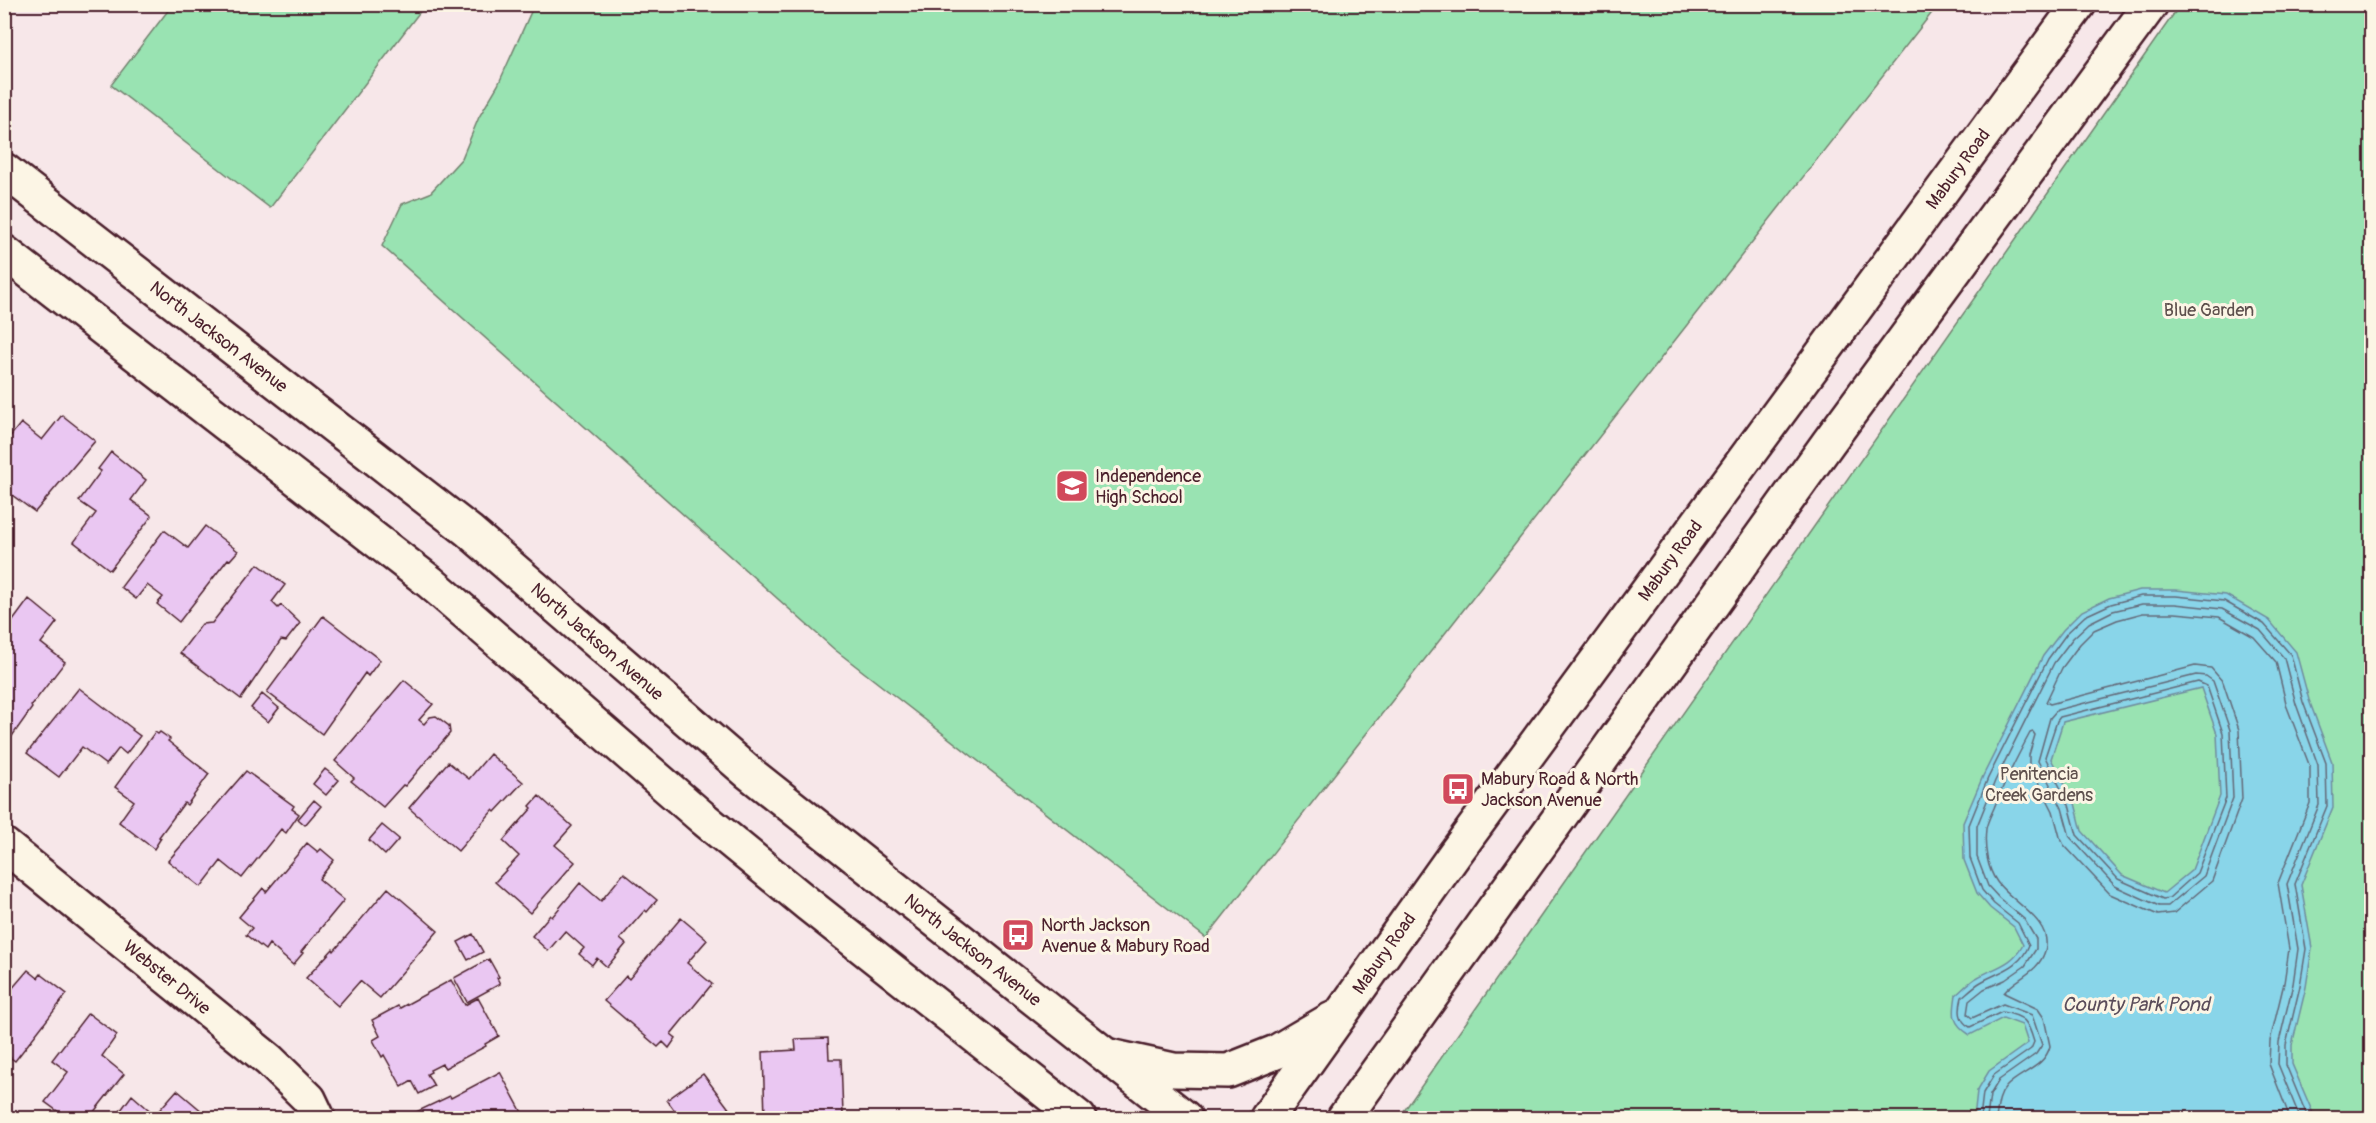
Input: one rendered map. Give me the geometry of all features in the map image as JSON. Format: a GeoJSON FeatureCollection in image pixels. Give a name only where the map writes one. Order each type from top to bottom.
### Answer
{"type":"FeatureCollection","features":[{"type":"Feature","properties":{"kind":"main road","name":"Mabury Road"},"geometry":{"type":"LineString","coordinates":[[1267,1119],[1454,855],[2079,4]]}},
{"type":"Feature","properties":{"kind":"main road"},"geometry":{"type":"LineString","coordinates":[[1344,1119],[1362,1105],[1828,443],[2151,4]]}},
{"type":"Feature","properties":{"kind":"main road","name":"North Jackson Avenue"},"geometry":{"type":"LineString","coordinates":[[4,170],[469,531],[748,772],[1185,1119]]}},
{"type":"Feature","properties":{"kind":"main road"},"geometry":{"type":"LineString","coordinates":[[4,252],[430,582],[713,826],[1075,1117]]}},
{"type":"Feature","properties":{"kind":"main road","name":"Webster Drive"},"geometry":{"type":"LineString","coordinates":[[4,845],[269,1060],[309,1099],[318,1119]]}},
{"type":"Feature","properties":{"kind":"main road"},"geometry":{"type":"LineString","coordinates":[[1102,1054],[1173,1070],[1228,1071],[1276,1052],[1342,1013]]}},
{"type":"Feature","properties":{"kind":"green space"},"geometry":{"type":"Polygon","coordinates":[[[173,4],[425,5],[270,208],[111,85],[173,4]]]}},
{"type":"Feature","properties":{"kind":"green space","name":"Independence High School"},"geometry":{"type":"Polygon","coordinates":[[[534,4],[1938,5],[1206,938],[834,649],[382,246],[402,204],[430,193],[462,158],[479,117],[498,85],[534,4]]]}},
{"type":"Feature","properties":{"kind":"green space","name":"Penitencia Creek Gardens"},"geometry":{"type":"Polygon","coordinates":[[[2180,5],[2371,5],[2371,1118],[1399,1118],[2180,5]]]}},
{"type":"Feature","properties":{"kind":"water","name":"County Park Pond"},"geometry":{"type":"Polygon","coordinates":[[[2140,590],[2176,590],[2226,595],[2269,620],[2296,652],[2309,700],[2332,762],[2333,807],[2301,885],[2312,948],[2306,987],[2292,1045],[2292,1064],[2315,1118],[1974,1118],[1977,1091],[1989,1071],[2028,1043],[2022,1025],[2003,1018],[1970,1035],[1956,1022],[1954,1008],[1956,995],[1975,979],[2009,961],[2023,945],[2014,927],[1990,908],[1977,893],[1964,860],[1963,823],[1983,776],[2043,656],[2063,630],[2082,611],[2109,598],[2140,590]],[[2201,688],[2063,722],[2051,759],[2075,803],[2082,831],[2122,875],[2164,893],[2192,870],[2220,796],[2217,734],[2201,688]]]}},
{"type":"Feature","properties":{"kind":"building"},"geometry":{"type":"Polygon","coordinates":[[[62,415],[95,441],[35,512],[4,489],[4,444],[21,423],[42,440],[62,415]]]}},
{"type":"Feature","properties":{"kind":"building"},"geometry":{"type":"Polygon","coordinates":[[[111,452],[146,480],[131,500],[152,516],[110,570],[74,542],[96,513],[79,501],[101,471],[98,469],[111,452]]]}},
{"type":"Feature","properties":{"kind":"building"},"geometry":{"type":"Polygon","coordinates":[[[205,526],[238,551],[230,560],[228,559],[179,622],[157,604],[163,597],[147,585],[136,599],[121,587],[164,530],[188,548],[205,526]]]}},
{"type":"Feature","properties":{"kind":"building"},"geometry":{"type":"Polygon","coordinates":[[[258,564],[285,585],[272,602],[278,608],[281,605],[300,623],[286,641],[281,640],[241,699],[180,653],[202,624],[212,623],[258,564]]]}},
{"type":"Feature","properties":{"kind":"building"},"geometry":{"type":"Polygon","coordinates":[[[29,599],[57,622],[41,643],[65,662],[31,706],[32,708],[10,739],[4,735],[4,633],[29,599]]]}},
{"type":"Feature","properties":{"kind":"building"},"geometry":{"type":"Polygon","coordinates":[[[323,616],[380,660],[368,676],[365,673],[322,734],[267,692],[323,616]]]}},
{"type":"Feature","properties":{"kind":"building"},"geometry":{"type":"Polygon","coordinates":[[[404,680],[433,704],[419,720],[424,724],[430,717],[436,716],[449,726],[450,733],[405,786],[403,785],[383,807],[351,781],[354,778],[335,761],[404,680]]]}},
{"type":"Feature","properties":{"kind":"building"},"geometry":{"type":"Polygon","coordinates":[[[79,688],[140,736],[126,754],[119,748],[106,765],[82,747],[59,777],[27,753],[79,688]]]}},
{"type":"Feature","properties":{"kind":"building"},"geometry":{"type":"Polygon","coordinates":[[[262,694],[279,708],[268,722],[251,708],[262,694]]]}},
{"type":"Feature","properties":{"kind":"building"},"geometry":{"type":"Polygon","coordinates":[[[155,732],[158,734],[160,732],[170,739],[168,741],[209,774],[187,805],[184,803],[159,837],[161,838],[154,849],[119,822],[134,801],[115,787],[155,732]]]}},
{"type":"Feature","properties":{"kind":"building"},"geometry":{"type":"Polygon","coordinates":[[[490,754],[523,782],[495,812],[493,810],[458,851],[409,808],[448,762],[469,779],[490,754]]]}},
{"type":"Feature","properties":{"kind":"building"},"geometry":{"type":"Polygon","coordinates":[[[325,769],[339,780],[326,795],[313,784],[325,769]]]}},
{"type":"Feature","properties":{"kind":"building"},"geometry":{"type":"Polygon","coordinates":[[[246,771],[294,806],[292,809],[299,814],[286,833],[281,829],[242,878],[221,861],[201,887],[168,861],[246,771]]]}},
{"type":"Feature","properties":{"kind":"building"},"geometry":{"type":"Polygon","coordinates":[[[539,796],[572,826],[555,845],[575,862],[530,913],[495,882],[519,856],[503,841],[532,808],[530,806],[539,796]]]}},
{"type":"Feature","properties":{"kind":"building"},"geometry":{"type":"Polygon","coordinates":[[[314,800],[321,806],[305,825],[298,819],[314,800]]]}},
{"type":"Feature","properties":{"kind":"building"},"geometry":{"type":"Polygon","coordinates":[[[382,825],[399,839],[385,855],[369,840],[382,825]]]}},
{"type":"Feature","properties":{"kind":"building"},"geometry":{"type":"Polygon","coordinates":[[[307,843],[318,852],[321,849],[334,860],[319,879],[344,900],[293,965],[269,944],[265,950],[246,935],[252,928],[239,917],[263,888],[266,892],[307,843]]]}},
{"type":"Feature","properties":{"kind":"building"},"geometry":{"type":"Polygon","coordinates":[[[624,873],[657,900],[647,912],[645,910],[620,939],[626,944],[607,967],[597,958],[592,965],[579,954],[584,948],[565,931],[548,951],[532,936],[550,915],[552,917],[580,883],[601,901],[624,873]]]}},
{"type":"Feature","properties":{"kind":"building"},"geometry":{"type":"Polygon","coordinates":[[[388,888],[438,931],[380,998],[360,981],[338,1006],[306,978],[333,949],[334,951],[388,888]]]}},
{"type":"Feature","properties":{"kind":"building"},"geometry":{"type":"Polygon","coordinates":[[[681,918],[707,940],[687,963],[712,984],[671,1034],[676,1038],[669,1048],[663,1042],[658,1047],[604,1001],[626,976],[629,979],[681,918]]]}},
{"type":"Feature","properties":{"kind":"building"},"geometry":{"type":"Polygon","coordinates":[[[473,934],[483,952],[468,960],[458,942],[473,934]]]}},
{"type":"Feature","properties":{"kind":"building"},"geometry":{"type":"Polygon","coordinates":[[[489,959],[499,977],[497,978],[500,984],[467,1002],[454,978],[489,959]]]}},
{"type":"Feature","properties":{"kind":"building"},"geometry":{"type":"Polygon","coordinates":[[[28,970],[38,978],[41,974],[67,994],[15,1061],[4,1053],[4,998],[28,970]]]}},
{"type":"Feature","properties":{"kind":"building"},"geometry":{"type":"Polygon","coordinates":[[[451,980],[465,1005],[478,998],[499,1036],[485,1044],[486,1046],[445,1068],[442,1064],[430,1070],[431,1072],[427,1074],[434,1086],[419,1094],[412,1081],[402,1087],[384,1055],[382,1057],[373,1040],[380,1036],[372,1020],[398,1006],[400,1008],[451,980]]]}},
{"type":"Feature","properties":{"kind":"building"},"geometry":{"type":"Polygon","coordinates":[[[88,1013],[117,1035],[102,1056],[124,1074],[89,1118],[67,1118],[45,1102],[68,1072],[52,1060],[88,1013]]]}},
{"type":"Feature","properties":{"kind":"building"},"geometry":{"type":"Polygon","coordinates":[[[828,1038],[829,1059],[841,1059],[843,1115],[832,1116],[832,1118],[765,1118],[763,1052],[796,1050],[795,1039],[828,1038]]]}},
{"type":"Feature","properties":{"kind":"building"},"geometry":{"type":"Polygon","coordinates":[[[500,1072],[525,1118],[417,1118],[414,1113],[450,1096],[451,1098],[500,1072]]]}},
{"type":"Feature","properties":{"kind":"building"},"geometry":{"type":"Polygon","coordinates":[[[703,1074],[736,1118],[680,1118],[667,1100],[703,1074]]]}},
{"type":"Feature","properties":{"kind":"building"},"geometry":{"type":"Polygon","coordinates":[[[177,1090],[210,1118],[115,1118],[132,1095],[155,1115],[177,1090]]]}},
{"type":"Feature","properties":{"kind":"place","name":"Independence High School"},"geometry":{"type":"Point","coordinates":[1072,486]}},
{"type":"Feature","properties":{"kind":"place","name":"Mabury Road & North Jackson Avenue"},"geometry":{"type":"Point","coordinates":[1458,789]}},
{"type":"Feature","properties":{"kind":"place","name":"North Jackson Avenue & Mabury Road"},"geometry":{"type":"Point","coordinates":[1018,935]}},
{"type":"Feature","properties":{"kind":"park label","name":"Blue Garden"},"geometry":{"type":"Point","coordinates":[2209,310]}}]}
